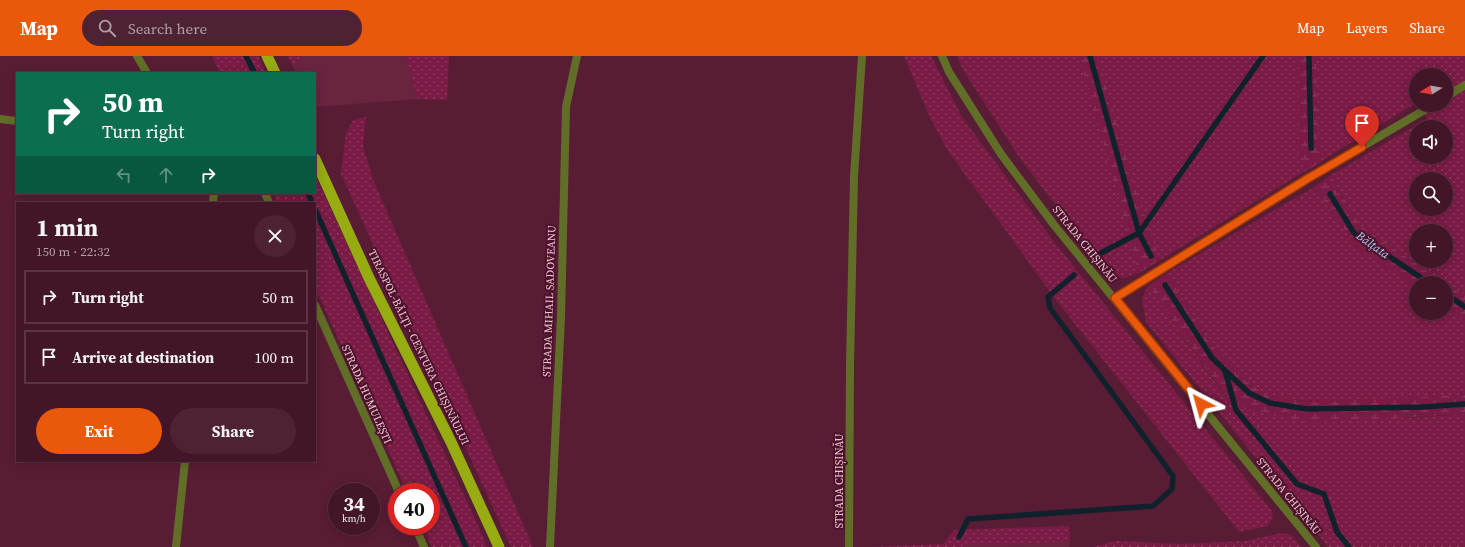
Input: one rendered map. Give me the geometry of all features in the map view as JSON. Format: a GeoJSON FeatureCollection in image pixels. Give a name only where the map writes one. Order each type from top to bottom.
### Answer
{"type":"FeatureCollection","features":[{"type":"Feature","properties":{"kind":"highway"},"geometry":{"type":"LineString","coordinates":[[267,56],[275,72]]}},
{"type":"Feature","properties":{"kind":"highway","name":"TIRASPOL-BĂLŢI - CENTURA CHIȘINĂULUI"},"geometry":{"type":"LineString","coordinates":[[316,161],[369,278],[451,442],[500,547]]}},
{"type":"Feature","properties":{"kind":"street"},"geometry":{"type":"LineString","coordinates":[[137,56],[146,72]]}},
{"type":"Feature","properties":{"kind":"street","name":"STRADA MIHAIL SADOVEANU"},"geometry":{"type":"LineString","coordinates":[[550,547],[561,317],[566,107],[577,56]]}},
{"type":"Feature","properties":{"kind":"street","name":"STRADA CHIȘINĂU"},"geometry":{"type":"LineString","coordinates":[[850,547],[850,365],[854,176],[862,56]]}},
{"type":"Feature","properties":{"kind":"street","name":"STRADA CHIȘINĂU"},"geometry":{"type":"LineString","coordinates":[[942,56],[949,72],[1001,154],[1054,225],[1115,298],[1316,547]]}},
{"type":"Feature","properties":{"kind":"street"},"geometry":{"type":"LineString","coordinates":[[1453,93],[1465,85]]}},
{"type":"Feature","properties":{"kind":"street"},"geometry":{"type":"LineString","coordinates":[[1115,298],[1307,179],[1421,112]]}},
{"type":"Feature","properties":{"kind":"street"},"geometry":{"type":"LineString","coordinates":[[0,119],[16,121]]}},
{"type":"Feature","properties":{"kind":"street","name":"STRADA HUMULEȘTI"},"geometry":{"type":"LineString","coordinates":[[316,307],[395,483]]}},
{"type":"Feature","properties":{"kind":"street"},"geometry":{"type":"LineString","coordinates":[[176,547],[185,462]]}},
{"type":"Feature","properties":{"kind":"street"},"geometry":{"type":"LineString","coordinates":[[419,535],[424,547]]}},
{"type":"Feature","properties":{"kind":"shaded area"},"geometry":{"type":"Polygon","coordinates":[[[288,56],[405,56],[418,99],[316,107],[316,72],[296,72],[288,56]]]}},
{"type":"Feature","properties":{"kind":"shaded area"},"geometry":{"type":"Polygon","coordinates":[[[1070,541],[1069,547],[962,547],[962,545],[1008,545],[1070,541]]]}},
{"type":"Feature","properties":{"kind":"green space"},"geometry":{"type":"Polygon","coordinates":[[[212,56],[258,56],[266,72],[220,72],[212,56]]]}},
{"type":"Feature","properties":{"kind":"green space"},"geometry":{"type":"Polygon","coordinates":[[[288,56],[298,56],[300,60],[292,64],[288,56]]]}},
{"type":"Feature","properties":{"kind":"green space"},"geometry":{"type":"Polygon","coordinates":[[[405,56],[449,56],[447,100],[418,99],[405,56]]]}},
{"type":"Feature","properties":{"kind":"green space"},"geometry":{"type":"Polygon","coordinates":[[[904,56],[931,56],[962,117],[1054,242],[1272,511],[1273,518],[1267,526],[1239,532],[1056,300],[948,151],[931,120],[904,56]]]}},
{"type":"Feature","properties":{"kind":"green space"},"geometry":{"type":"Polygon","coordinates":[[[957,56],[1465,56],[1465,296],[1453,288],[1453,276],[1435,276],[1423,268],[1453,268],[1453,224],[1409,224],[1409,258],[1359,225],[1331,175],[1409,130],[1409,164],[1453,164],[1453,120],[1425,120],[1427,119],[1423,112],[1453,112],[1453,68],[1409,68],[1409,107],[1139,273],[1124,278],[1109,275],[1019,157],[963,70],[957,56]]]}},
{"type":"Feature","properties":{"kind":"green space"},"geometry":{"type":"Polygon","coordinates":[[[1079,56],[1098,56],[1136,191],[1160,260],[1139,273],[1079,56]]]}},
{"type":"Feature","properties":{"kind":"green space"},"geometry":{"type":"Polygon","coordinates":[[[1297,56],[1317,56],[1318,141],[1324,160],[1305,172],[1298,153],[1297,56]]]}},
{"type":"Feature","properties":{"kind":"green space"},"geometry":{"type":"Polygon","coordinates":[[[366,117],[363,147],[374,182],[533,547],[511,547],[341,174],[346,133],[353,120],[366,117]]]}},
{"type":"Feature","properties":{"kind":"green space"},"geometry":{"type":"Polygon","coordinates":[[[1331,175],[1359,225],[1409,259],[1409,268],[1423,268],[1435,276],[1409,276],[1409,282],[1358,249],[1314,187],[1331,175]]]}},
{"type":"Feature","properties":{"kind":"green space"},"geometry":{"type":"Polygon","coordinates":[[[316,177],[487,547],[432,547],[426,535],[440,535],[440,483],[403,483],[316,289],[316,202],[277,202],[273,194],[316,194],[316,177]]]}},
{"type":"Feature","properties":{"kind":"green space"},"geometry":{"type":"Polygon","coordinates":[[[1314,187],[1358,249],[1409,282],[1409,320],[1453,320],[1453,312],[1465,320],[1465,395],[1311,402],[1266,395],[1239,375],[1209,342],[1167,273],[1314,187]]]}},
{"type":"Feature","properties":{"kind":"green space"},"geometry":{"type":"Polygon","coordinates":[[[1167,273],[1209,342],[1239,375],[1266,395],[1311,402],[1465,395],[1465,414],[1310,423],[1243,409],[1225,395],[1148,286],[1167,273]]]}},
{"type":"Feature","properties":{"kind":"green space"},"geometry":{"type":"Polygon","coordinates":[[[1148,286],[1224,395],[1243,409],[1413,418],[1465,414],[1465,547],[1328,547],[1146,322],[1142,299],[1148,286]]]}},
{"type":"Feature","properties":{"kind":"green space"},"geometry":{"type":"Polygon","coordinates":[[[1453,288],[1465,296],[1465,320],[1453,312],[1453,288]]]}},
{"type":"Feature","properties":{"kind":"green space"},"geometry":{"type":"Polygon","coordinates":[[[1069,526],[1070,541],[1008,545],[963,545],[962,547],[871,547],[943,544],[954,530],[1069,526]]]}},
{"type":"Feature","properties":{"kind":"green space"},"geometry":{"type":"Polygon","coordinates":[[[1281,533],[1291,535],[1301,547],[1093,547],[1115,541],[1179,544],[1246,541],[1281,533]]]}},
{"type":"Feature","properties":{"kind":"waterway"},"geometry":{"type":"LineString","coordinates":[[246,56],[254,72]]}},
{"type":"Feature","properties":{"kind":"waterway"},"geometry":{"type":"LineString","coordinates":[[1090,56],[1139,233],[1151,256]]}},
{"type":"Feature","properties":{"kind":"waterway"},"geometry":{"type":"LineString","coordinates":[[1101,253],[1139,233],[1263,56]]}},
{"type":"Feature","properties":{"kind":"waterway","name":"Bălţata"},"geometry":{"type":"LineString","coordinates":[[1309,56],[1311,148]]}},
{"type":"Feature","properties":{"kind":"waterway"},"geometry":{"type":"LineString","coordinates":[[308,194],[312,202]]}},
{"type":"Feature","properties":{"kind":"waterway","name":"Bălţata"},"geometry":{"type":"LineString","coordinates":[[1330,194],[1354,233],[1418,276]]}},
{"type":"Feature","properties":{"kind":"waterway"},"geometry":{"type":"LineString","coordinates":[[316,211],[466,547]]}},
{"type":"Feature","properties":{"kind":"waterway"},"geometry":{"type":"LineString","coordinates":[[959,537],[968,519],[1153,506],[1172,489],[1173,476],[1050,308],[1048,297],[1074,275]]}},
{"type":"Feature","properties":{"kind":"waterway"},"geometry":{"type":"LineString","coordinates":[[1165,285],[1212,358],[1249,393],[1270,403],[1307,409],[1423,407],[1465,404]]}},
{"type":"Feature","properties":{"kind":"waterway","name":"Bălţata"},"geometry":{"type":"LineString","coordinates":[[1453,299],[1465,307]]}},
{"type":"Feature","properties":{"kind":"waterway"},"geometry":{"type":"LineString","coordinates":[[1225,371],[1236,410],[1297,484],[1324,494],[1337,532],[1349,547]]}},
{"type":"Feature","properties":{"kind":"route"},"geometry":{"type":"LineString","coordinates":[[1201,404],[1115,298],[1307,179],[1362,147]]}}]}
